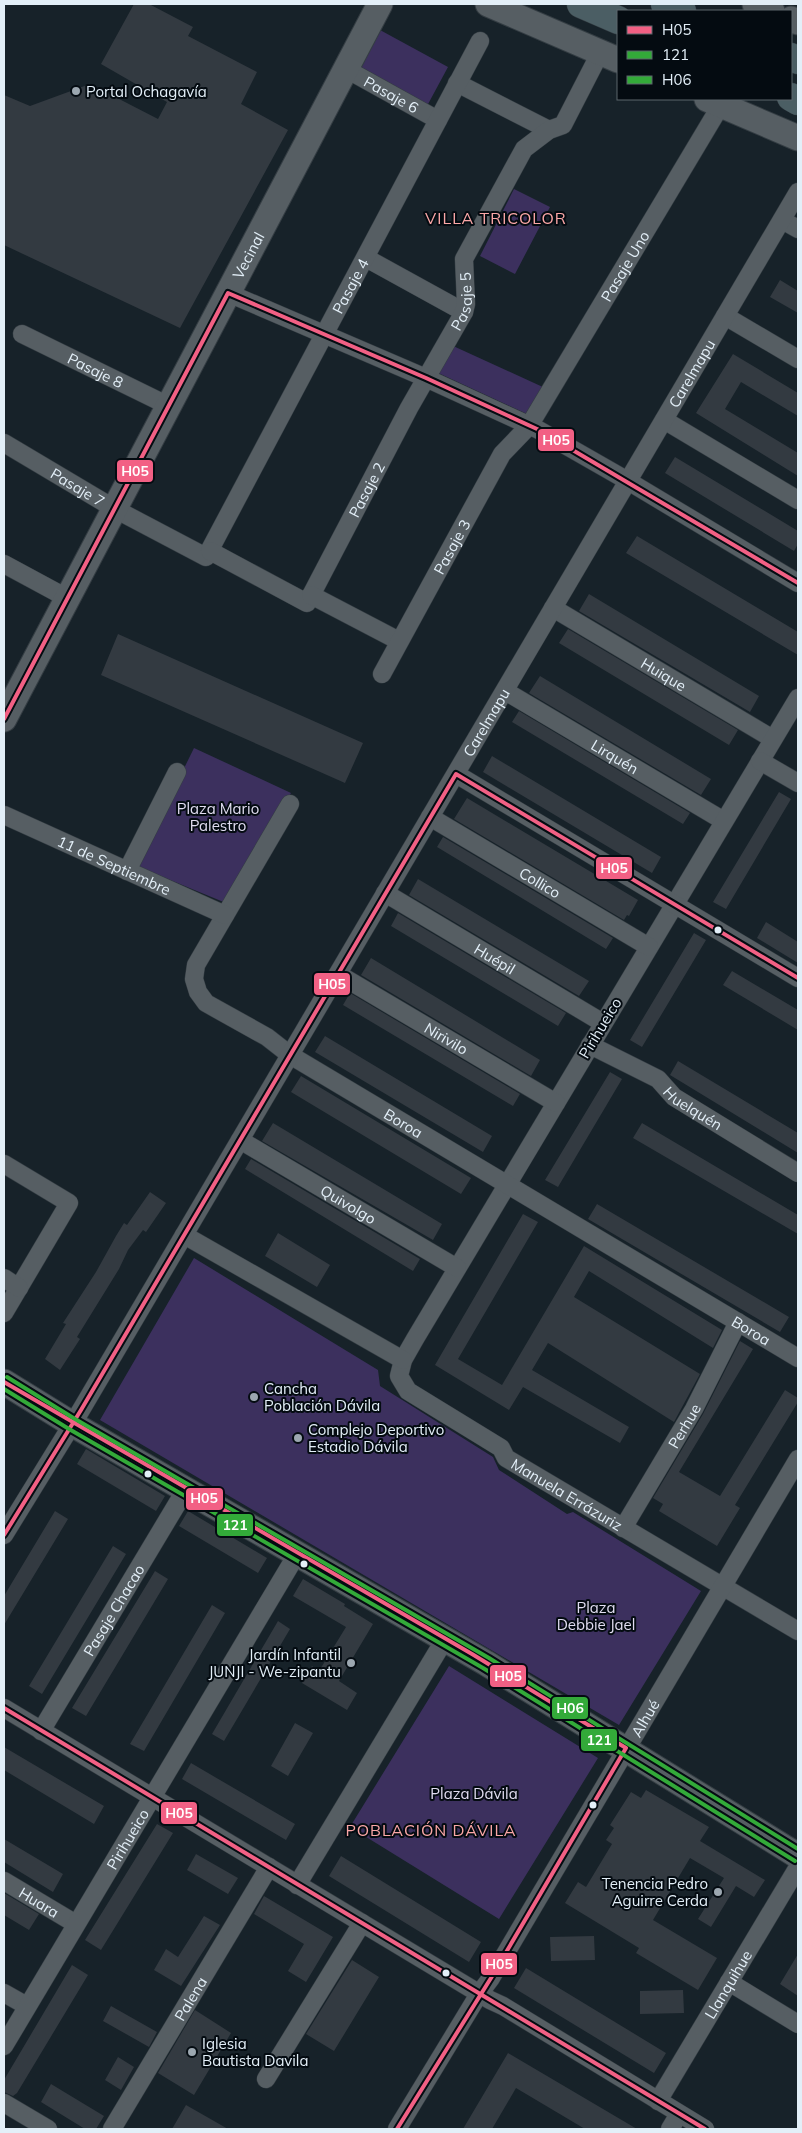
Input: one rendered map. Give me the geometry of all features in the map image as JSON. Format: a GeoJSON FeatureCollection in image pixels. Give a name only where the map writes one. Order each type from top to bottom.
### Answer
{"type":"FeatureCollection","features":[{"type":"Feature","properties":{"kind":"highway"},"geometry":{"type":"LineString","coordinates":[[581,4],[617,20]]}},
{"type":"Feature","properties":{"kind":"highway"},"geometry":{"type":"LineString","coordinates":[[665,4],[680,10]]}},
{"type":"Feature","properties":{"kind":"street","name":"Vecinal"},"geometry":{"type":"LineString","coordinates":[[7,706],[68,598],[380,4]]}},
{"type":"Feature","properties":{"kind":"street"},"geometry":{"type":"LineString","coordinates":[[488,4],[609,57]]}},
{"type":"Feature","properties":{"kind":"street"},"geometry":{"type":"LineString","coordinates":[[755,4],[770,10]]}},
{"type":"Feature","properties":{"kind":"street","name":"Pasaje 4"},"geometry":{"type":"LineString","coordinates":[[208,554],[480,41]]}},
{"type":"Feature","properties":{"kind":"street","name":"Pasaje 5"},"geometry":{"type":"LineString","coordinates":[[426,378],[464,312],[466,304],[464,259],[524,150],[549,130],[563,126],[609,57]]}},
{"type":"Feature","properties":{"kind":"street","name":"Pasaje 6"},"geometry":{"type":"LineString","coordinates":[[346,69],[438,120]]}},
{"type":"Feature","properties":{"kind":"street"},"geometry":{"type":"LineString","coordinates":[[457,83],[549,130]]}},
{"type":"Feature","properties":{"kind":"street"},"geometry":{"type":"LineString","coordinates":[[714,102],[798,138]]}},
{"type":"Feature","properties":{"kind":"street","name":"Pasaje Uno"},"geometry":{"type":"LineString","coordinates":[[529,426],[714,102]]}},
{"type":"Feature","properties":{"kind":"street","name":"Carelmapu"},"geometry":{"type":"LineString","coordinates":[[4,1535],[184,1235],[798,192]]}},
{"type":"Feature","properties":{"kind":"street"},"geometry":{"type":"LineString","coordinates":[[782,220],[798,229]]}},
{"type":"Feature","properties":{"kind":"street"},"geometry":{"type":"LineString","coordinates":[[366,258],[464,312]]}},
{"type":"Feature","properties":{"kind":"street"},"geometry":{"type":"LineString","coordinates":[[228,293],[324,336],[426,378],[529,426],[628,481],[798,583]]}},
{"type":"Feature","properties":{"kind":"street"},"geometry":{"type":"LineString","coordinates":[[725,316],[798,359]]}},
{"type":"Feature","properties":{"kind":"street","name":"Pasaje 8"},"geometry":{"type":"LineString","coordinates":[[22,334],[169,406]]}},
{"type":"Feature","properties":{"kind":"street","name":"Pasaje 2"},"geometry":{"type":"LineString","coordinates":[[309,599],[426,378]]}},
{"type":"Feature","properties":{"kind":"street"},"geometry":{"type":"LineString","coordinates":[[664,420],[798,500]]}},
{"type":"Feature","properties":{"kind":"street","name":"Pasaje 3"},"geometry":{"type":"LineString","coordinates":[[382,674],[502,454],[529,426]]}},
{"type":"Feature","properties":{"kind":"street","name":"Pasaje 7"},"geometry":{"type":"LineString","coordinates":[[4,443],[114,509],[399,641]]}},
{"type":"Feature","properties":{"kind":"street"},"geometry":{"type":"LineString","coordinates":[[4,564],[68,598]]}},
{"type":"Feature","properties":{"kind":"street","name":"Huique"},"geometry":{"type":"LineString","coordinates":[[553,608],[773,739]]}},
{"type":"Feature","properties":{"kind":"street","name":"Lirquén"},"geometry":{"type":"LineString","coordinates":[[505,691],[724,821]]}},
{"type":"Feature","properties":{"kind":"street","name":"Pirihueico"},"geometry":{"type":"LineString","coordinates":[[403,1360],[798,698]]}},
{"type":"Feature","properties":{"kind":"street"},"geometry":{"type":"LineString","coordinates":[[760,761],[798,783]]}},
{"type":"Feature","properties":{"kind":"street"},"geometry":{"type":"LineString","coordinates":[[127,871],[177,772]]}},
{"type":"Feature","properties":{"kind":"street"},"geometry":{"type":"LineString","coordinates":[[456,774],[798,978]]}},
{"type":"Feature","properties":{"kind":"street","name":"Boroa"},"geometry":{"type":"LineString","coordinates":[[290,804],[196,965],[194,980],[198,992],[206,1003],[266,1037],[290,1055],[798,1358]]}},
{"type":"Feature","properties":{"kind":"street","name":"11 de Septiembre"},"geometry":{"type":"LineString","coordinates":[[4,815],[225,915]]}},
{"type":"Feature","properties":{"kind":"street","name":"Collico"},"geometry":{"type":"LineString","coordinates":[[430,817],[649,947]]}},
{"type":"Feature","properties":{"kind":"street","name":"Huépil"},"geometry":{"type":"LineString","coordinates":[[385,893],[603,1023]]}},
{"type":"Feature","properties":{"kind":"street","name":"Nirivilo"},"geometry":{"type":"LineString","coordinates":[[338,974],[556,1103]]}},
{"type":"Feature","properties":{"kind":"street","name":"Huelquén"},"geometry":{"type":"LineString","coordinates":[[590,1045],[658,1079],[674,1097],[798,1173]]}},
{"type":"Feature","properties":{"kind":"street","name":"Quivolgo"},"geometry":{"type":"LineString","coordinates":[[240,1140],[457,1268]]}},
{"type":"Feature","properties":{"kind":"street"},"geometry":{"type":"LineString","coordinates":[[4,1164],[69,1203],[4,1313]]}},
{"type":"Feature","properties":{"kind":"street"},"geometry":{"type":"LineString","coordinates":[[184,1235],[403,1360]]}},
{"type":"Feature","properties":{"kind":"street"},"geometry":{"type":"LineString","coordinates":[[4,1278],[19,1288]]}},
{"type":"Feature","properties":{"kind":"street","name":"Perhue"},"geometry":{"type":"LineString","coordinates":[[623,1528],[694,1409],[738,1322]]}},
{"type":"Feature","properties":{"kind":"street","name":"Manuela Errázuriz"},"geometry":{"type":"LineString","coordinates":[[403,1360],[399,1376],[402,1385],[408,1391],[501,1448],[506,1458],[798,1631]]}},
{"type":"Feature","properties":{"kind":"street"},"geometry":{"type":"LineString","coordinates":[[4,1382],[72,1424],[445,1639],[626,1748],[798,1856]]}},
{"type":"Feature","properties":{"kind":"street","name":"Alhué"},"geometry":{"type":"LineString","coordinates":[[397,2129],[490,1978],[798,1459]]}},
{"type":"Feature","properties":{"kind":"street","name":"Pasaje Chacao"},"geometry":{"type":"LineString","coordinates":[[41,1731],[186,1489]]}},
{"type":"Feature","properties":{"kind":"street","name":"Pirihueico"},"geometry":{"type":"LineString","coordinates":[[4,2046],[297,1554]]}},
{"type":"Feature","properties":{"kind":"street"},"geometry":{"type":"LineString","coordinates":[[297,1885],[445,1639]]}},
{"type":"Feature","properties":{"kind":"street"},"geometry":{"type":"LineString","coordinates":[[4,1708],[705,2129]]}},
{"type":"Feature","properties":{"kind":"street","name":"Palena"},"geometry":{"type":"LineString","coordinates":[[112,2129],[269,1867]]}},
{"type":"Feature","properties":{"kind":"street","name":"Llanquihue"},"geometry":{"type":"LineString","coordinates":[[658,2101],[798,1867]]}},
{"type":"Feature","properties":{"kind":"street","name":"Huara"},"geometry":{"type":"LineString","coordinates":[[4,1881],[76,1924]]}},
{"type":"Feature","properties":{"kind":"street"},"geometry":{"type":"LineString","coordinates":[[266,2079],[362,1924]]}},
{"type":"Feature","properties":{"kind":"street"},"geometry":{"type":"LineString","coordinates":[[731,1978],[798,2012]]}},
{"type":"Feature","properties":{"kind":"street"},"geometry":{"type":"LineString","coordinates":[[731,1978],[798,2024]]}},
{"type":"Feature","properties":{"kind":"street"},"geometry":{"type":"LineString","coordinates":[[4,1992],[27,2006]]}},
{"type":"Feature","properties":{"kind":"street"},"geometry":{"type":"LineString","coordinates":[[4,2103],[48,2129]]}},
{"type":"Feature","properties":{"kind":"street"},"geometry":{"type":"LineString","coordinates":[[670,2129],[679,2114]]}},
{"type":"Feature","properties":{"kind":"green space"},"geometry":{"type":"Polygon","coordinates":[[[380,30],[448,67],[427,106],[359,68],[380,30]]]}},
{"type":"Feature","properties":{"kind":"green space"},"geometry":{"type":"Polygon","coordinates":[[[514,189],[550,207],[515,274],[480,256],[514,189]]]}},
{"type":"Feature","properties":{"kind":"green space"},"geometry":{"type":"Polygon","coordinates":[[[451,345],[545,388],[529,415],[436,372],[451,345]]]}},
{"type":"Feature","properties":{"kind":"green space","name":"Plaza Mario Palestro"},"geometry":{"type":"Polygon","coordinates":[[[194,748],[291,793],[226,903],[136,866],[194,748]]]}},
{"type":"Feature","properties":{"kind":"green space","name":"Complejo Deportivo Estadio Dávila"},"geometry":{"type":"Polygon","coordinates":[[[194,1258],[378,1370],[380,1386],[493,1457],[499,1470],[567,1514],[573,1512],[701,1591],[619,1725],[100,1420],[194,1258]]]}},
{"type":"Feature","properties":{"kind":"green space","name":"Plaza Dávila"},"geometry":{"type":"Polygon","coordinates":[[[449,1666],[598,1758],[499,1919],[350,1827],[449,1666]]]}},
{"type":"Feature","properties":{"kind":"building"},"geometry":{"type":"Polygon","coordinates":[[[134,4],[149,4],[193,27],[188,36],[257,72],[241,104],[288,130],[180,328],[4,245],[4,95],[30,106],[90,84],[158,119],[167,102],[101,64],[134,4]]]}},
{"type":"Feature","properties":{"kind":"building"},"geometry":{"type":"Polygon","coordinates":[[[780,280],[798,291],[798,313],[770,297],[780,280]]]}},
{"type":"Feature","properties":{"kind":"building"},"geometry":{"type":"Polygon","coordinates":[[[733,354],[798,393],[798,416],[741,382],[725,409],[798,453],[798,476],[696,413],[733,354]]]}},
{"type":"Feature","properties":{"kind":"building"},"geometry":{"type":"Polygon","coordinates":[[[675,457],[798,531],[798,544],[794,551],[665,473],[675,457]]]}},
{"type":"Feature","properties":{"kind":"building"},"geometry":{"type":"Polygon","coordinates":[[[637,536],[798,632],[798,655],[626,553],[637,536]]]}},
{"type":"Feature","properties":{"kind":"building"},"geometry":{"type":"Polygon","coordinates":[[[589,594],[759,696],[750,712],[579,611],[589,594]]]}},
{"type":"Feature","properties":{"kind":"building"},"geometry":{"type":"Polygon","coordinates":[[[568,629],[738,730],[729,745],[559,643],[568,629]]]}},
{"type":"Feature","properties":{"kind":"building"},"geometry":{"type":"Polygon","coordinates":[[[118,634],[363,743],[345,783],[101,675],[118,634]]]}},
{"type":"Feature","properties":{"kind":"building"},"geometry":{"type":"Polygon","coordinates":[[[540,676],[711,779],[701,795],[529,693],[540,676]]]}},
{"type":"Feature","properties":{"kind":"building"},"geometry":{"type":"Polygon","coordinates":[[[519,711],[690,813],[683,824],[512,722],[519,711]]]}},
{"type":"Feature","properties":{"kind":"building"},"geometry":{"type":"Polygon","coordinates":[[[492,756],[661,857],[652,873],[483,772],[492,756]]]}},
{"type":"Feature","properties":{"kind":"building"},"geometry":{"type":"Polygon","coordinates":[[[779,792],[791,799],[726,909],[713,902],[779,792]]]}},
{"type":"Feature","properties":{"kind":"building"},"geometry":{"type":"Polygon","coordinates":[[[467,798],[638,900],[629,916],[627,915],[624,920],[454,819],[467,798]]]}},
{"type":"Feature","properties":{"kind":"building"},"geometry":{"type":"Polygon","coordinates":[[[443,837],[613,938],[606,949],[437,847],[443,837]]]}},
{"type":"Feature","properties":{"kind":"building"},"geometry":{"type":"Polygon","coordinates":[[[418,879],[589,981],[579,996],[409,895],[418,879]]]}},
{"type":"Feature","properties":{"kind":"building"},"geometry":{"type":"Polygon","coordinates":[[[398,913],[566,1013],[558,1026],[391,926],[398,913]]]}},
{"type":"Feature","properties":{"kind":"building"},"geometry":{"type":"Polygon","coordinates":[[[766,922],[798,942],[798,963],[757,938],[766,922]]]}},
{"type":"Feature","properties":{"kind":"building"},"geometry":{"type":"Polygon","coordinates":[[[694,933],[706,940],[642,1047],[630,1040],[694,933]]]}},
{"type":"Feature","properties":{"kind":"building"},"geometry":{"type":"Polygon","coordinates":[[[371,958],[540,1060],[531,1076],[361,975],[371,958]]]}},
{"type":"Feature","properties":{"kind":"building"},"geometry":{"type":"Polygon","coordinates":[[[732,971],[798,1010],[798,1030],[723,985],[732,971]]]}},
{"type":"Feature","properties":{"kind":"building"},"geometry":{"type":"Polygon","coordinates":[[[350,993],[520,1094],[513,1106],[343,1005],[350,993]]]}},
{"type":"Feature","properties":{"kind":"building"},"geometry":{"type":"Polygon","coordinates":[[[325,1036],[492,1136],[483,1152],[315,1052],[325,1036]]]}},
{"type":"Feature","properties":{"kind":"building"},"geometry":{"type":"Polygon","coordinates":[[[678,1061],[798,1133],[798,1153],[670,1075],[678,1061]]]}},
{"type":"Feature","properties":{"kind":"building"},"geometry":{"type":"Polygon","coordinates":[[[610,1072],[622,1079],[558,1187],[545,1180],[610,1072]]]}},
{"type":"Feature","properties":{"kind":"building"},"geometry":{"type":"Polygon","coordinates":[[[301,1076],[471,1178],[461,1194],[291,1092],[301,1076]]]}},
{"type":"Feature","properties":{"kind":"building"},"geometry":{"type":"Polygon","coordinates":[[[273,1123],[442,1224],[433,1240],[262,1141],[273,1123]]]}},
{"type":"Feature","properties":{"kind":"building"},"geometry":{"type":"Polygon","coordinates":[[[642,1123],[798,1215],[798,1234],[633,1138],[642,1123]]]}},
{"type":"Feature","properties":{"kind":"building"},"geometry":{"type":"Polygon","coordinates":[[[251,1159],[420,1259],[413,1271],[245,1169],[251,1159]]]}},
{"type":"Feature","properties":{"kind":"building"},"geometry":{"type":"Polygon","coordinates":[[[150,1192],[166,1203],[146,1232],[143,1230],[128,1250],[119,1269],[77,1337],[80,1339],[60,1370],[45,1359],[66,1324],[63,1323],[96,1272],[124,1223],[127,1225],[150,1192]]]}},
{"type":"Feature","properties":{"kind":"building"},"geometry":{"type":"Polygon","coordinates":[[[597,1204],[789,1317],[780,1332],[588,1219],[597,1204]]]}},
{"type":"Feature","properties":{"kind":"building"},"geometry":{"type":"Polygon","coordinates":[[[523,1214],[538,1222],[458,1359],[502,1385],[584,1246],[722,1330],[713,1348],[589,1271],[574,1297],[700,1374],[674,1422],[548,1343],[532,1370],[629,1427],[620,1443],[523,1387],[509,1410],[435,1365],[523,1214]]]}},
{"type":"Feature","properties":{"kind":"building"},"geometry":{"type":"Polygon","coordinates":[[[278,1233],[330,1265],[317,1287],[265,1256],[278,1233]]]}},
{"type":"Feature","properties":{"kind":"building"},"geometry":{"type":"Polygon","coordinates":[[[740,1341],[753,1349],[679,1472],[720,1496],[785,1390],[798,1398],[798,1402],[735,1505],[740,1508],[717,1546],[659,1511],[663,1504],[653,1498],[703,1414],[740,1341]]]}},
{"type":"Feature","properties":{"kind":"building"},"geometry":{"type":"Polygon","coordinates":[[[86,1449],[165,1496],[156,1511],[77,1464],[86,1449]]]}},
{"type":"Feature","properties":{"kind":"building"},"geometry":{"type":"Polygon","coordinates":[[[55,1511],[68,1519],[4,1625],[4,1596],[55,1511]]]}},
{"type":"Feature","properties":{"kind":"building"},"geometry":{"type":"Polygon","coordinates":[[[188,1511],[267,1558],[258,1573],[179,1526],[188,1511]]]}},
{"type":"Feature","properties":{"kind":"building"},"geometry":{"type":"Polygon","coordinates":[[[113,1546],[126,1554],[42,1694],[29,1686],[113,1546]]]}},
{"type":"Feature","properties":{"kind":"building"},"geometry":{"type":"Polygon","coordinates":[[[155,1571],[168,1579],[86,1716],[72,1708],[155,1571]]]}},
{"type":"Feature","properties":{"kind":"building"},"geometry":{"type":"Polygon","coordinates":[[[303,1579],[345,1604],[344,1606],[373,1624],[339,1681],[357,1693],[347,1710],[302,1683],[312,1666],[319,1671],[346,1627],[293,1596],[303,1579]]]}},
{"type":"Feature","properties":{"kind":"building"},"geometry":{"type":"Polygon","coordinates":[[[212,1605],[225,1613],[144,1751],[130,1744],[212,1605]]]}},
{"type":"Feature","properties":{"kind":"building"},"geometry":{"type":"Polygon","coordinates":[[[278,1621],[290,1629],[224,1741],[212,1734],[278,1621]]]}},
{"type":"Feature","properties":{"kind":"building"},"geometry":{"type":"Polygon","coordinates":[[[295,1723],[313,1733],[288,1776],[271,1766],[295,1723]]]}},
{"type":"Feature","properties":{"kind":"building"},"geometry":{"type":"Polygon","coordinates":[[[4,1747],[104,1806],[94,1824],[4,1770],[4,1747]]]}},
{"type":"Feature","properties":{"kind":"building"},"geometry":{"type":"Polygon","coordinates":[[[191,1763],[295,1824],[286,1840],[182,1779],[191,1763]]]}},
{"type":"Feature","properties":{"kind":"building"},"geometry":{"type":"Polygon","coordinates":[[[646,1790],[709,1827],[700,1841],[765,1880],[754,1897],[736,1886],[711,1927],[698,1919],[724,1878],[690,1858],[653,1920],[717,1958],[698,1990],[636,1953],[639,1948],[565,1903],[578,1882],[586,1887],[612,1844],[606,1840],[614,1828],[610,1825],[631,1792],[641,1798],[646,1790]]]}},
{"type":"Feature","properties":{"kind":"building"},"geometry":{"type":"Polygon","coordinates":[[[157,1824],[173,1833],[101,1950],[85,1940],[157,1824]]]}},
{"type":"Feature","properties":{"kind":"building"},"geometry":{"type":"Polygon","coordinates":[[[4,1839],[63,1874],[53,1892],[4,1862],[4,1839]]]}},
{"type":"Feature","properties":{"kind":"building"},"geometry":{"type":"Polygon","coordinates":[[[196,1854],[238,1878],[228,1894],[187,1870],[196,1854]]]}},
{"type":"Feature","properties":{"kind":"building"},"geometry":{"type":"Polygon","coordinates":[[[341,1856],[481,1942],[469,1962],[329,1876],[341,1856]]]}},
{"type":"Feature","properties":{"kind":"building"},"geometry":{"type":"Polygon","coordinates":[[[4,1893],[39,1914],[29,1930],[4,1915],[4,1893]]]}},
{"type":"Feature","properties":{"kind":"building"},"geometry":{"type":"Polygon","coordinates":[[[264,1896],[333,1937],[306,1982],[288,1971],[304,1944],[254,1914],[264,1896]]]}},
{"type":"Feature","properties":{"kind":"building"},"geometry":{"type":"Polygon","coordinates":[[[204,1916],[220,1925],[181,1986],[154,1970],[166,1949],[178,1957],[204,1916]]]}},
{"type":"Feature","properties":{"kind":"building"},"geometry":{"type":"Polygon","coordinates":[[[594,1936],[595,1960],[551,1961],[550,1937],[594,1936]]]}},
{"type":"Feature","properties":{"kind":"building"},"geometry":{"type":"Polygon","coordinates":[[[798,1954],[798,1996],[780,1984],[798,1954]]]}},
{"type":"Feature","properties":{"kind":"building"},"geometry":{"type":"Polygon","coordinates":[[[352,1960],[379,1977],[334,2051],[306,2034],[352,1960]]]}},
{"type":"Feature","properties":{"kind":"building"},"geometry":{"type":"Polygon","coordinates":[[[72,1965],[88,1975],[17,2093],[13,2096],[4,2092],[4,2080],[72,1965]]]}},
{"type":"Feature","properties":{"kind":"building"},"geometry":{"type":"Polygon","coordinates":[[[526,1968],[666,2053],[654,2073],[514,1988],[526,1968]]]}},
{"type":"Feature","properties":{"kind":"building"},"geometry":{"type":"Polygon","coordinates":[[[683,1990],[684,2013],[640,2014],[640,1991],[683,1990]]]}},
{"type":"Feature","properties":{"kind":"building"},"geometry":{"type":"Polygon","coordinates":[[[111,2006],[157,2032],[149,2047],[103,2021],[111,2006]]]}},
{"type":"Feature","properties":{"kind":"building","name":"Iglesia Bautista Davila"},"geometry":{"type":"Polygon","coordinates":[[[195,2010],[231,2033],[194,2095],[158,2073],[195,2010]]]}},
{"type":"Feature","properties":{"kind":"building"},"geometry":{"type":"Polygon","coordinates":[[[508,2053],[637,2129],[585,2129],[516,2088],[492,2129],[463,2129],[508,2053]]]}},
{"type":"Feature","properties":{"kind":"building"},"geometry":{"type":"Polygon","coordinates":[[[118,2057],[134,2067],[121,2090],[105,2080],[118,2057]]]}},
{"type":"Feature","properties":{"kind":"building"},"geometry":{"type":"Polygon","coordinates":[[[51,2084],[104,2116],[96,2129],[85,2129],[41,2102],[51,2084]]]}},
{"type":"Feature","properties":{"kind":"building"},"geometry":{"type":"Polygon","coordinates":[[[186,2105],[228,2129],[172,2129],[186,2105]]]}},
{"type":"Feature","properties":{"kind":"transit line","name":"H05"},"geometry":{"type":"LineString","coordinates":[[4,719],[228,293],[426,378],[537,429],[798,583]]}},
{"type":"Feature","properties":{"kind":"transit line","name":"H05"},"geometry":{"type":"LineString","coordinates":[[4,1535],[81,1410],[456,774],[798,978]]}},
{"type":"Feature","properties":{"kind":"transit line","name":"H06"},"geometry":{"type":"LineString","coordinates":[[7,1377],[75,1419],[489,1658],[798,1849]]}},
{"type":"Feature","properties":{"kind":"transit line","name":"H05"},"geometry":{"type":"LineString","coordinates":[[4,1382],[472,1654],[626,1748],[491,1978],[397,2129]]}},
{"type":"Feature","properties":{"kind":"transit line","name":"121"},"geometry":{"type":"LineString","coordinates":[[4,1389],[69,1429],[483,1668],[795,1861]]}},
{"type":"Feature","properties":{"kind":"transit line","name":"H05"},"geometry":{"type":"LineString","coordinates":[[4,1708],[705,2129]]}},
{"type":"Feature","properties":{"kind":"place","name":"Portal Ochagavía"},"geometry":{"type":"Point","coordinates":[76,91]}},
{"type":"Feature","properties":{"kind":"place","name":"Cancha Población Dávila"},"geometry":{"type":"Point","coordinates":[254,1397]}},
{"type":"Feature","properties":{"kind":"place","name":"Complejo Deportivo Estadio Dávila"},"geometry":{"type":"Point","coordinates":[298,1438]}},
{"type":"Feature","properties":{"kind":"place","name":"Jardín Infantil JUNJI - We-zipantu"},"geometry":{"type":"Point","coordinates":[351,1663]}},
{"type":"Feature","properties":{"kind":"place","name":"Tenencia Pedro Aguirre Cerda"},"geometry":{"type":"Point","coordinates":[718,1892]}},
{"type":"Feature","properties":{"kind":"place","name":"Iglesia Bautista Davila"},"geometry":{"type":"Point","coordinates":[192,2052]}},
{"type":"Feature","properties":{"kind":"district","name":"VILLA TRICOLOR"},"geometry":{"type":"Point","coordinates":[496,218]}},
{"type":"Feature","properties":{"kind":"district","name":"POBLACIÓN DÁVILA"},"geometry":{"type":"Point","coordinates":[431,1830]}},
{"type":"Feature","properties":{"kind":"park label","name":"Plaza Debbie Jael"},"geometry":{"type":"Point","coordinates":[596,1616]}}]}
